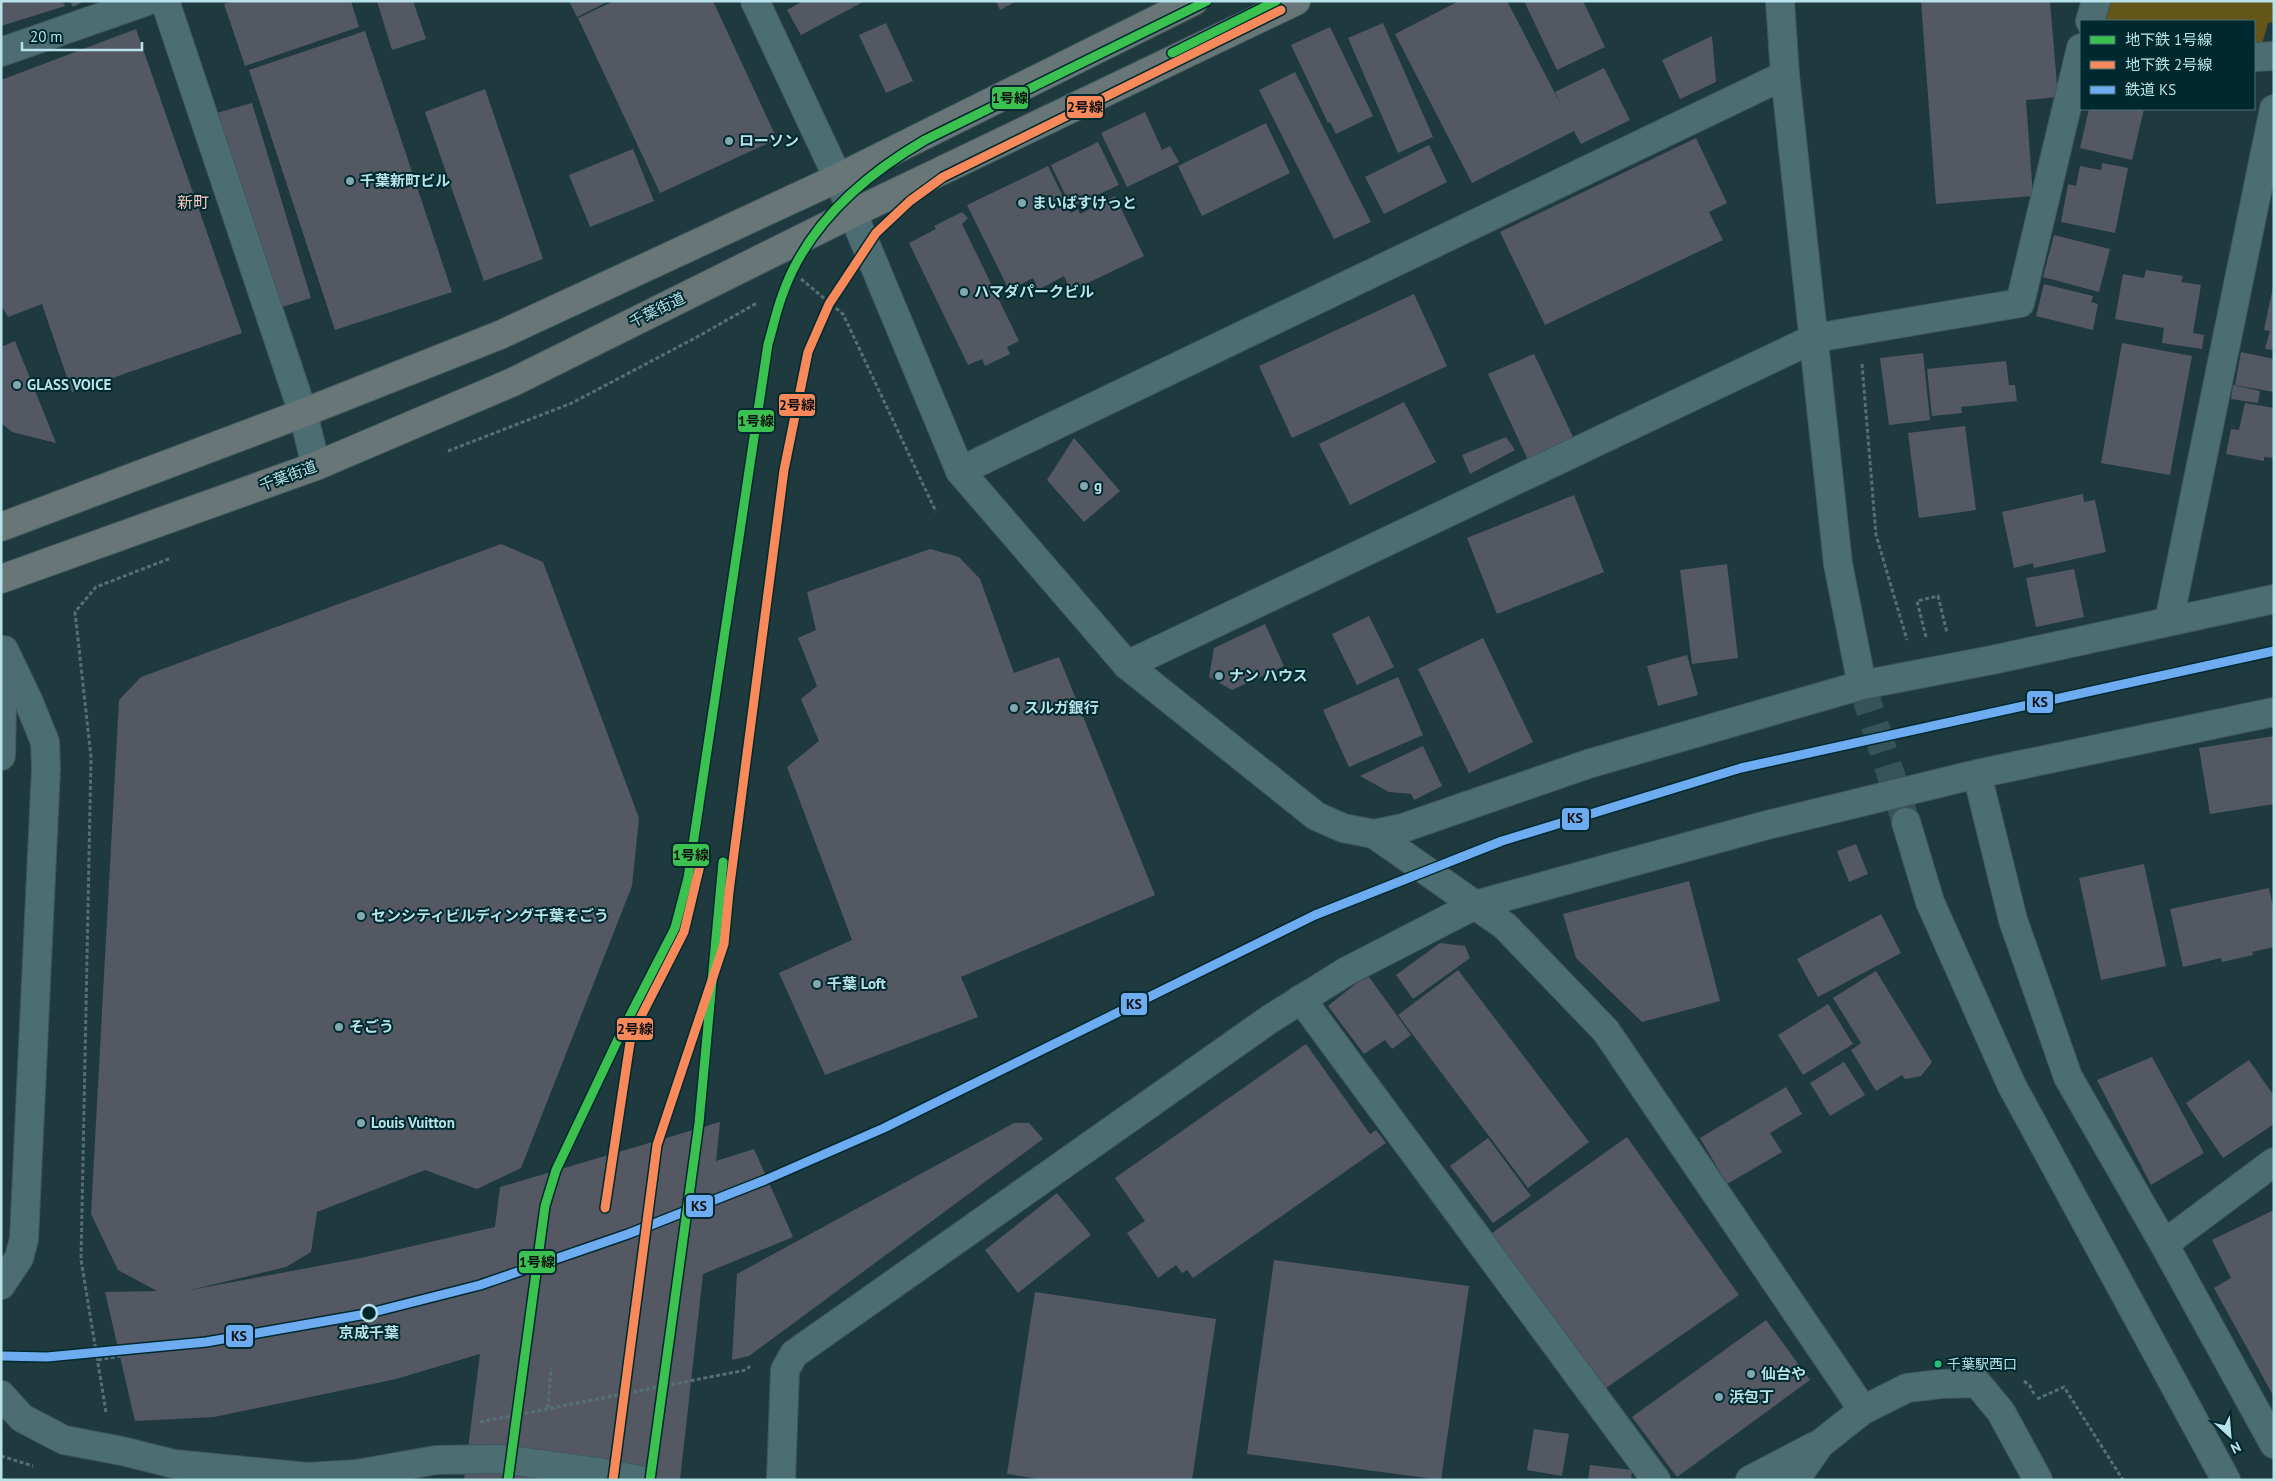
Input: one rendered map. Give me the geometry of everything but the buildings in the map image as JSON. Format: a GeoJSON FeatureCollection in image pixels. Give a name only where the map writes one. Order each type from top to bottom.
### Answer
{"type":"FeatureCollection","features":[{"type":"Feature","properties":{"kind":"highway"},"geometry":{"type":"LineString","coordinates":[[1,527],[303,413],[500,335],[838,178],[1194,1]]}},
{"type":"Feature","properties":{"kind":"highway","name":"千葉街道"},"geometry":{"type":"LineString","coordinates":[[1,579],[316,466],[513,382],[853,214],[1296,1]]}},
{"type":"Feature","properties":{"kind":"street"},"geometry":{"type":"LineString","coordinates":[[1,52],[147,1]]}},
{"type":"Feature","properties":{"kind":"street"},"geometry":{"type":"LineString","coordinates":[[165,1],[303,413],[316,466]]}},
{"type":"Feature","properties":{"kind":"street"},"geometry":{"type":"LineString","coordinates":[[755,1],[838,178],[960,471],[1127,665],[1316,816],[1342,828],[1374,834],[1403,828],[1588,764],[1862,685],[1956,668],[2274,599]]}},
{"type":"Feature","properties":{"kind":"street"},"geometry":{"type":"LineString","coordinates":[[1780,1],[1785,75],[1838,564],[1862,685]]}},
{"type":"Feature","properties":{"kind":"street"},"geometry":{"type":"LineString","coordinates":[[2090,20],[2096,1]]}},
{"type":"Feature","properties":{"kind":"street"},"geometry":{"type":"LineString","coordinates":[[2255,57],[2274,56]]}},
{"type":"Feature","properties":{"kind":"street"},"geometry":{"type":"LineString","coordinates":[[1127,665],[1815,338],[2020,303],[2079,61]]}},
{"type":"Feature","properties":{"kind":"street"},"geometry":{"type":"LineString","coordinates":[[960,471],[1785,75]]}},
{"type":"Feature","properties":{"kind":"street"},"geometry":{"type":"LineString","coordinates":[[2169,621],[2274,109]]}},
{"type":"Feature","properties":{"kind":"street"},"geometry":{"type":"LineString","coordinates":[[1,756],[2,643]]}},
{"type":"Feature","properties":{"kind":"street"},"geometry":{"type":"LineString","coordinates":[[1,1285],[19,1258],[24,1239],[46,769],[44,742],[28,700],[2,643]]}},
{"type":"Feature","properties":{"kind":"street"},"geometry":{"type":"LineString","coordinates":[[781,1480],[784,1370],[794,1354],[1270,1018],[1347,971],[1475,905],[1767,825],[1977,774],[2274,712]]}},
{"type":"Feature","properties":{"kind":"street"},"geometry":{"type":"LineString","coordinates":[[1977,774],[2013,920],[2068,1076],[2164,1244],[2274,1444]]}},
{"type":"Feature","properties":{"kind":"street"},"geometry":{"type":"LineString","coordinates":[[1906,822],[1930,902],[2011,1084],[2226,1480]]}},
{"type":"Feature","properties":{"kind":"street"},"geometry":{"type":"LineString","coordinates":[[1374,834],[1504,926],[1606,1031],[1863,1410]]}},
{"type":"Feature","properties":{"kind":"street"},"geometry":{"type":"LineString","coordinates":[[1301,999],[1656,1480]]}},
{"type":"Feature","properties":{"kind":"street"},"geometry":{"type":"LineString","coordinates":[[2164,1244],[2274,1162]]}},
{"type":"Feature","properties":{"kind":"street"},"geometry":{"type":"LineString","coordinates":[[1750,1480],[1820,1444],[1863,1410],[1907,1388],[1940,1384],[1977,1383],[2001,1412],[2038,1480]]}},
{"type":"Feature","properties":{"kind":"street"},"geometry":{"type":"LineString","coordinates":[[1,1395],[22,1418],[64,1440],[122,1451],[174,1464],[308,1477],[357,1474],[436,1460],[501,1459],[598,1472],[640,1480]]}},
{"type":"Feature","properties":{"kind":"street"},"geometry":{"type":"LineString","coordinates":[[1795,1480],[1820,1444]]}},
{"type":"Feature","properties":{"kind":"path"},"geometry":{"type":"LineString","coordinates":[[792,283],[800,278],[844,314],[936,512]]}},
{"type":"Feature","properties":{"kind":"path"},"geometry":{"type":"LineString","coordinates":[[441,453],[572,403],[766,298]]}},
{"type":"Feature","properties":{"kind":"path"},"geometry":{"type":"LineString","coordinates":[[1860,331],[1876,535],[1909,649]]}},
{"type":"Feature","properties":{"kind":"path"},"geometry":{"type":"LineString","coordinates":[[107,1418],[81,1260],[91,757],[75,612],[96,587],[180,554]]}},
{"type":"Feature","properties":{"kind":"path"},"geometry":{"type":"LineString","coordinates":[[1928,642],[1918,601],[1938,596],[1956,668]]}},
{"type":"Feature","properties":{"kind":"path"},"geometry":{"type":"LineString","coordinates":[[98,1360],[120,1356]]}},
{"type":"Feature","properties":{"kind":"path"},"geometry":{"type":"LineString","coordinates":[[473,1423],[746,1370],[754,1364]]}},
{"type":"Feature","properties":{"kind":"path"},"geometry":{"type":"LineString","coordinates":[[548,1408],[550,1368]]}},
{"type":"Feature","properties":{"kind":"path"},"geometry":{"type":"LineString","coordinates":[[2037,1399],[2064,1387],[2123,1480]]}},
{"type":"Feature","properties":{"kind":"shaded area"},"geometry":{"type":"Polygon","coordinates":[[[2109,1],[2274,1],[2274,22],[2268,23],[2262,44],[2255,44],[2255,20],[2103,20],[2109,1]]]}},
{"type":"Feature","properties":{"kind":"tunnel"},"geometry":{"type":"LineString","coordinates":[[1862,685],[1906,822]]}},
{"type":"Feature","properties":{"kind":"metro line","name":"1号線"},"geometry":{"type":"LineString","coordinates":[[508,1480],[545,1206],[556,1170],[621,1033],[675,928],[688,878],[768,344],[780,302],[792,271],[821,225],[839,205],[902,154],[925,140],[1207,1]]}},
{"type":"Feature","properties":{"kind":"metro line","name":"1号線"},"geometry":{"type":"LineString","coordinates":[[1172,53],[1276,1]]}},
{"type":"Feature","properties":{"kind":"metro line","name":"2号線"},"geometry":{"type":"LineString","coordinates":[[613,1480],[657,1145],[724,944],[729,892],[784,470],[808,352],[829,304],[876,233],[910,201],[943,177],[1281,10]]}},
{"type":"Feature","properties":{"kind":"metro line","name":"2号線"},"geometry":{"type":"LineString","coordinates":[[605,1208],[631,1036],[684,932],[701,861]]}},
{"type":"Feature","properties":{"kind":"metro line","name":"1号線"},"geometry":{"type":"LineString","coordinates":[[650,1480],[699,1123],[723,862]]}},
{"type":"Feature","properties":{"kind":"rail line","name":"KS"},"geometry":{"type":"LineString","coordinates":[[1,1356],[47,1357],[206,1342],[366,1314],[480,1285],[628,1234],[765,1180],[884,1128],[1315,915],[1502,841],[1741,768],[2274,651]]}},
{"type":"Feature","properties":{"kind":"place","name":"ローソン"},"geometry":{"type":"Point","coordinates":[729,141]}},
{"type":"Feature","properties":{"kind":"place","name":"千葉新町ビル"},"geometry":{"type":"Point","coordinates":[350,181]}},
{"type":"Feature","properties":{"kind":"place","name":"まいばすけっと"},"geometry":{"type":"Point","coordinates":[1022,203]}},
{"type":"Feature","properties":{"kind":"place","name":"ハマダパークビル"},"geometry":{"type":"Point","coordinates":[964,292]}},
{"type":"Feature","properties":{"kind":"place","name":"GLASS VOICE"},"geometry":{"type":"Point","coordinates":[17,385]}},
{"type":"Feature","properties":{"kind":"place","name":"g"},"geometry":{"type":"Point","coordinates":[1084,486]}},
{"type":"Feature","properties":{"kind":"place","name":"ナン ハウス"},"geometry":{"type":"Point","coordinates":[1219,676]}},
{"type":"Feature","properties":{"kind":"place","name":"スルガ銀行"},"geometry":{"type":"Point","coordinates":[1014,708]}},
{"type":"Feature","properties":{"kind":"place","name":"センシティビルディング千葉そごう"},"geometry":{"type":"Point","coordinates":[361,916]}},
{"type":"Feature","properties":{"kind":"place","name":"千葉 Loft"},"geometry":{"type":"Point","coordinates":[817,984]}},
{"type":"Feature","properties":{"kind":"place","name":"そごう"},"geometry":{"type":"Point","coordinates":[339,1027]}},
{"type":"Feature","properties":{"kind":"place","name":"Louis Vuitton"},"geometry":{"type":"Point","coordinates":[361,1123]}},
{"type":"Feature","properties":{"kind":"place","name":"京成千葉"},"geometry":{"type":"Point","coordinates":[369,1313]}},
{"type":"Feature","properties":{"kind":"place","name":"千葉駅西口"},"geometry":{"type":"Point","coordinates":[1938,1364]}},
{"type":"Feature","properties":{"kind":"place","name":"仙台や"},"geometry":{"type":"Point","coordinates":[1751,1374]}},
{"type":"Feature","properties":{"kind":"place","name":"浜包丁"},"geometry":{"type":"Point","coordinates":[1719,1397]}},
{"type":"Feature","properties":{"kind":"district","name":"新町"},"geometry":{"type":"Point","coordinates":[193,202]}}]}
